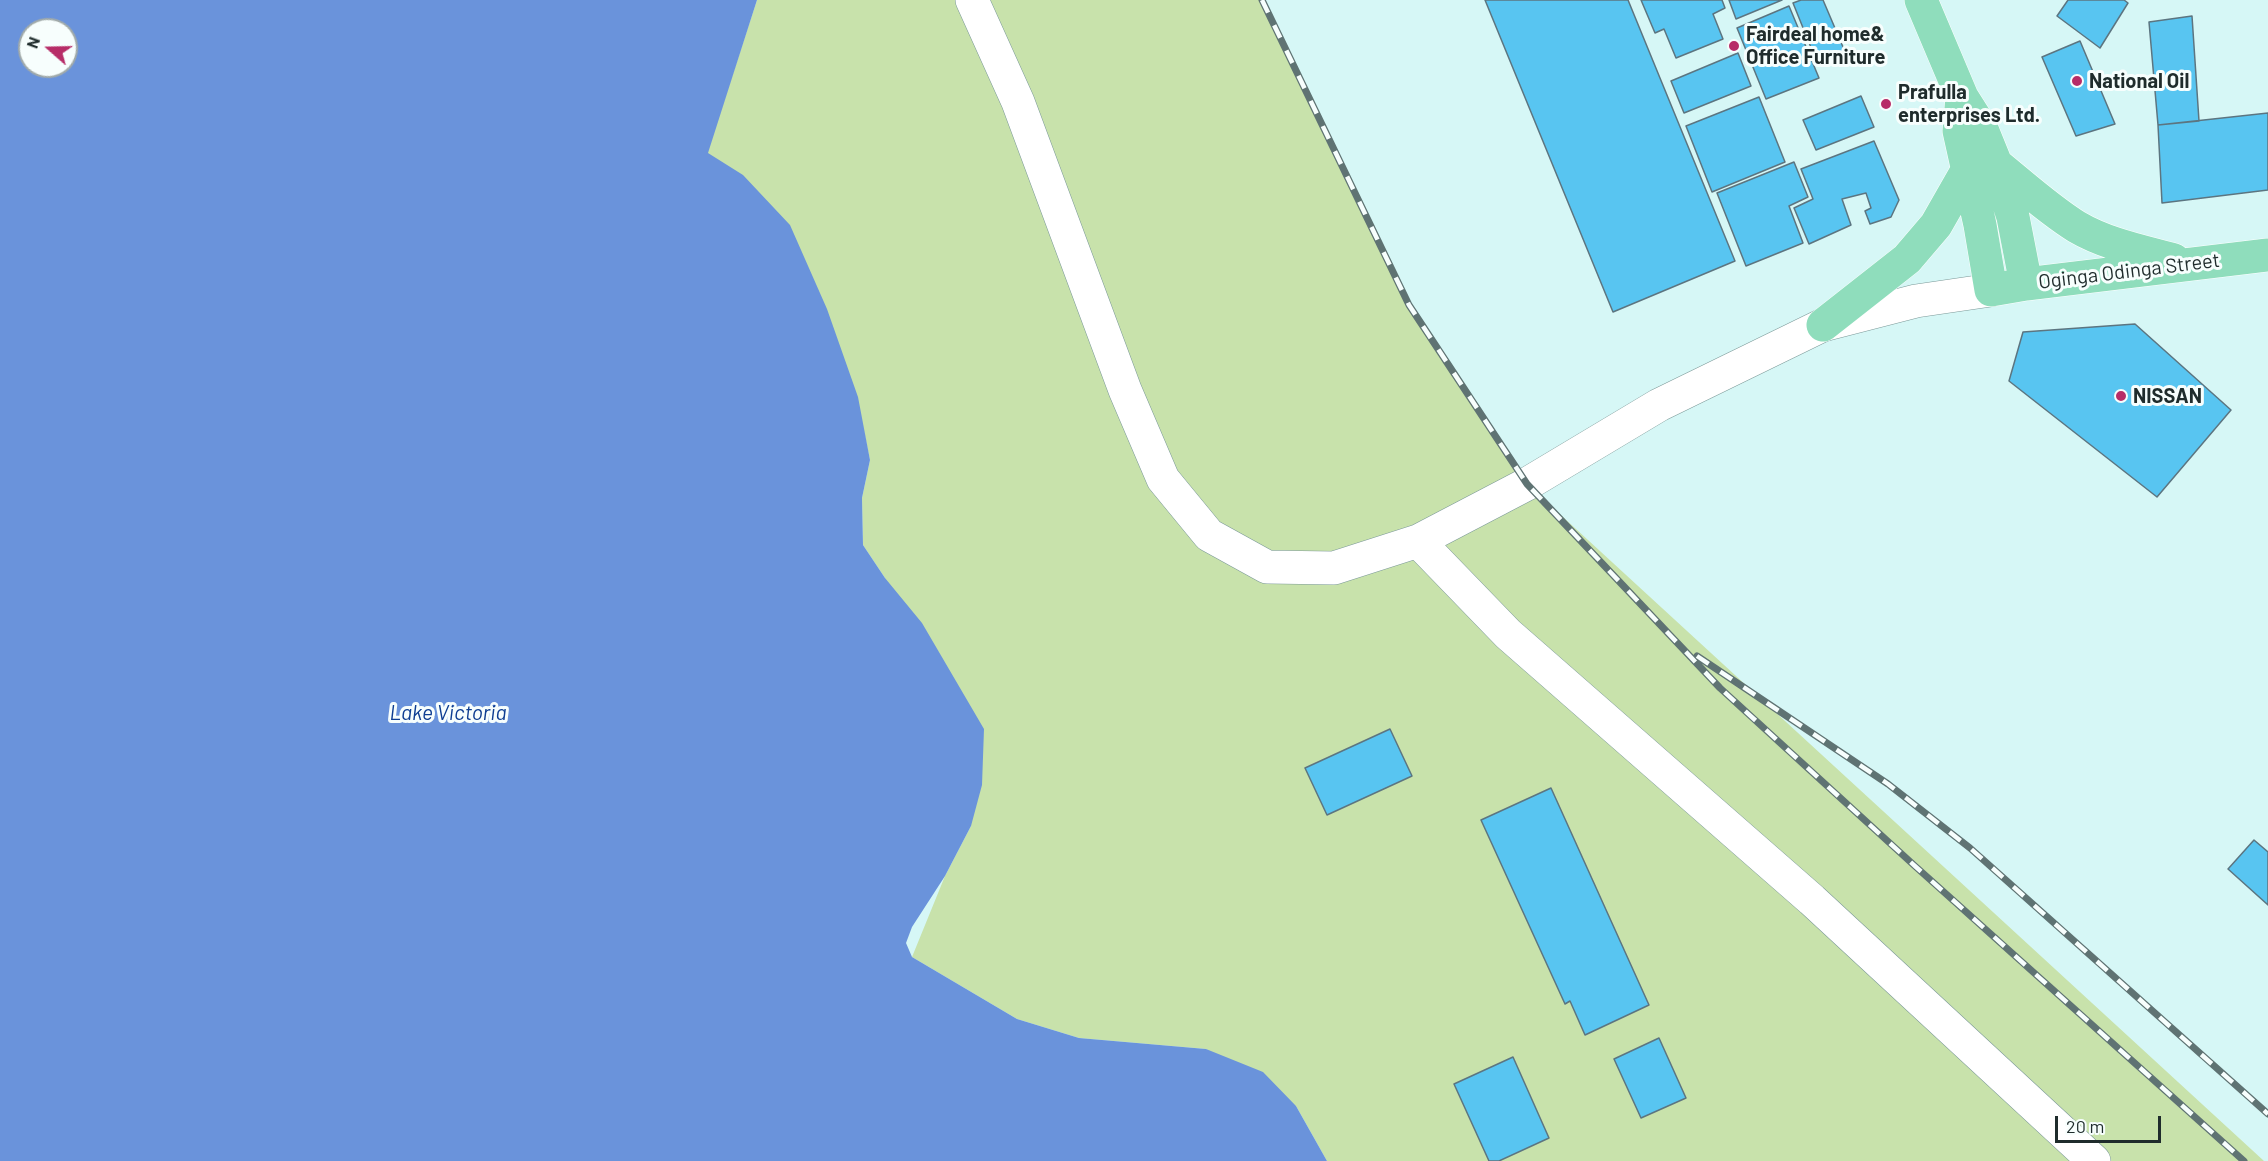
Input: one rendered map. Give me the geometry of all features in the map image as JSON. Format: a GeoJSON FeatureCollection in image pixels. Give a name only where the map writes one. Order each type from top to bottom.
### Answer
{"type":"FeatureCollection","features":[{"type":"Feature","properties":{"kind":"main road"},"geometry":{"type":"LineString","coordinates":[[1921,0],[1962,97],[1981,127],[1991,290]]}},
{"type":"Feature","properties":{"kind":"main road"},"geometry":{"type":"LineString","coordinates":[[1982,166],[2078,227],[2113,243],[2189,264]]}},
{"type":"Feature","properties":{"kind":"main road"},"geometry":{"type":"LineString","coordinates":[[1982,166],[2013,217],[2026,284]]}},
{"type":"Feature","properties":{"kind":"main road"},"geometry":{"type":"LineString","coordinates":[[1823,325],[1907,259],[1982,166]]}},
{"type":"Feature","properties":{"kind":"main road","name":"Oginga Odinga Street"},"geometry":{"type":"LineString","coordinates":[[1991,290],[2268,255]]}},
{"type":"Feature","properties":{"kind":"street"},"geometry":{"type":"LineString","coordinates":[[972,0],[1017,102],[1125,390],[1163,479],[1209,536],[1267,567],[1334,568],[1418,541],[1527,484],[1659,405],[1823,325],[1916,301],[1991,290]]}},
{"type":"Feature","properties":{"kind":"street"},"geometry":{"type":"LineString","coordinates":[[1418,541],[1508,634],[1812,900],[2094,1161]]}},
{"type":"Feature","properties":{"kind":"green space"},"geometry":{"type":"Polygon","coordinates":[[[757,0],[1262,0],[1409,305],[1462,391],[1527,484],[2264,1161],[1327,1161],[1296,1106],[1206,1049],[1079,1038],[1017,1019],[912,957],[945,876],[971,826],[885,578],[863,545],[862,498],[870,460],[861,417],[799,247],[707,153],[757,0]]]}},
{"type":"Feature","properties":{"kind":"water","name":"Lake Victoria"},"geometry":{"type":"Polygon","coordinates":[[[0,0],[757,0],[708,153],[743,175],[790,225],[827,309],[858,397],[870,460],[862,498],[863,545],[885,578],[922,623],[984,729],[982,785],[971,826],[945,876],[912,927],[906,943],[912,957],[1017,1019],[1079,1038],[1206,1049],[1263,1072],[1296,1106],[1327,1161],[0,1161],[0,0]]]}},
{"type":"Feature","properties":{"kind":"building"},"geometry":{"type":"Polygon","coordinates":[[[1485,0],[1628,0],[1735,261],[1613,312],[1485,0]]]}},
{"type":"Feature","properties":{"kind":"building"},"geometry":{"type":"Polygon","coordinates":[[[1641,0],[1722,0],[1725,8],[1713,14],[1723,39],[1676,58],[1664,29],[1655,33],[1641,0]]]}},
{"type":"Feature","properties":{"kind":"building"},"geometry":{"type":"Polygon","coordinates":[[[1729,0],[1782,0],[1736,19],[1729,0]]]}},
{"type":"Feature","properties":{"kind":"building"},"geometry":{"type":"Polygon","coordinates":[[[1801,0],[1823,0],[1846,54],[1818,65],[1793,3],[1801,0]]]}},
{"type":"Feature","properties":{"kind":"building"},"geometry":{"type":"Polygon","coordinates":[[[2068,0],[2124,0],[2128,3],[2100,48],[2057,16],[2068,0]]]}},
{"type":"Feature","properties":{"kind":"building"},"geometry":{"type":"Polygon","coordinates":[[[1789,6],[1819,78],[1766,99],[1737,28],[1789,6]]]}},
{"type":"Feature","properties":{"kind":"building"},"geometry":{"type":"Polygon","coordinates":[[[2192,16],[2199,121],[2158,125],[2149,22],[2192,16]]]}},
{"type":"Feature","properties":{"kind":"building"},"geometry":{"type":"Polygon","coordinates":[[[2080,41],[2115,124],[2076,136],[2042,57],[2080,41]]]}},
{"type":"Feature","properties":{"kind":"building"},"geometry":{"type":"Polygon","coordinates":[[[1738,53],[1751,86],[1684,113],[1671,81],[1738,53]]]}},
{"type":"Feature","properties":{"kind":"building"},"geometry":{"type":"Polygon","coordinates":[[[1861,96],[1874,127],[1816,150],[1803,120],[1861,96]]]}},
{"type":"Feature","properties":{"kind":"building"},"geometry":{"type":"Polygon","coordinates":[[[1759,97],[1785,162],[1712,192],[1686,126],[1759,97]]]}},
{"type":"Feature","properties":{"kind":"building"},"geometry":{"type":"Polygon","coordinates":[[[2268,113],[2268,190],[2162,203],[2158,125],[2268,113]]]}},
{"type":"Feature","properties":{"kind":"building"},"geometry":{"type":"Polygon","coordinates":[[[1874,141],[1899,200],[1891,217],[1870,224],[1865,211],[1871,208],[1866,193],[1842,199],[1851,225],[1809,244],[1794,208],[1813,199],[1801,169],[1874,141]]]}},
{"type":"Feature","properties":{"kind":"building"},"geometry":{"type":"Polygon","coordinates":[[[1794,162],[1808,197],[1789,206],[1803,243],[1746,266],[1717,193],[1794,162]]]}},
{"type":"Feature","properties":{"kind":"building","name":"NISSAN"},"geometry":{"type":"Polygon","coordinates":[[[2135,324],[2231,410],[2157,497],[2009,381],[2023,332],[2135,324]]]}},
{"type":"Feature","properties":{"kind":"building"},"geometry":{"type":"Polygon","coordinates":[[[1390,729],[1412,776],[1327,815],[1305,768],[1390,729]]]}},
{"type":"Feature","properties":{"kind":"building"},"geometry":{"type":"Polygon","coordinates":[[[1551,788],[1649,1005],[1585,1035],[1570,1001],[1565,1004],[1481,820],[1551,788]]]}},
{"type":"Feature","properties":{"kind":"building"},"geometry":{"type":"Polygon","coordinates":[[[2254,840],[2268,852],[2268,905],[2228,869],[2254,840]]]}},
{"type":"Feature","properties":{"kind":"building"},"geometry":{"type":"Polygon","coordinates":[[[1659,1038],[1686,1098],[1641,1118],[1614,1059],[1659,1038]]]}},
{"type":"Feature","properties":{"kind":"building"},"geometry":{"type":"Polygon","coordinates":[[[1513,1057],[1549,1138],[1499,1161],[1489,1161],[1454,1084],[1513,1057]]]}},
{"type":"Feature","properties":{"kind":"railway"},"geometry":{"type":"LineString","coordinates":[[1262,0],[1409,305],[1527,484],[1720,688],[2244,1161]]}},
{"type":"Feature","properties":{"kind":"railway"},"geometry":{"type":"LineString","coordinates":[[1697,656],[1888,784],[1970,848],[2268,1114]]}},
{"type":"Feature","properties":{"kind":"place","name":"Fairdeal home& Office Furniture"},"geometry":{"type":"Point","coordinates":[1734,46]}},
{"type":"Feature","properties":{"kind":"place","name":"National Oil"},"geometry":{"type":"Point","coordinates":[2077,81]}},
{"type":"Feature","properties":{"kind":"place","name":"Prafulla enterprises Ltd."},"geometry":{"type":"Point","coordinates":[1886,104]}},
{"type":"Feature","properties":{"kind":"place","name":"NISSAN"},"geometry":{"type":"Point","coordinates":[2121,396]}}]}
